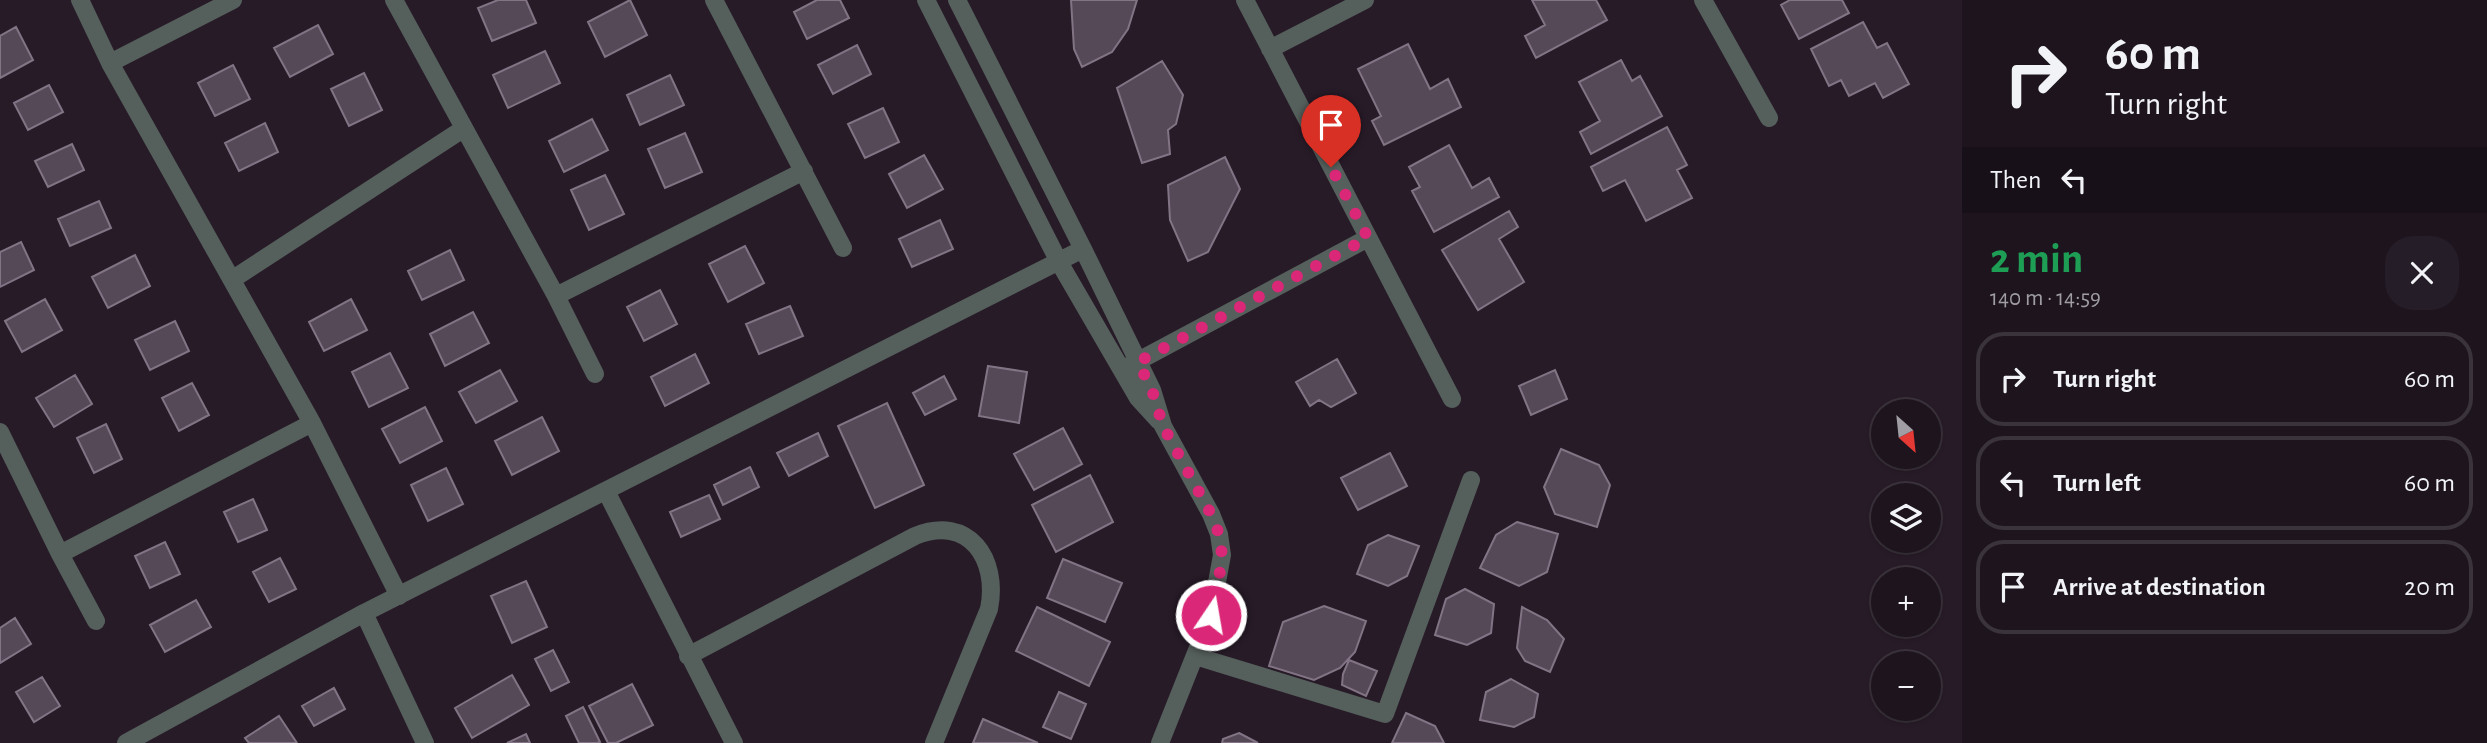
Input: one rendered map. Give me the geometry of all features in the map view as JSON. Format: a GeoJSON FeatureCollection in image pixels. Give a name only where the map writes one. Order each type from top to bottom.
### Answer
{"type":"FeatureCollection","features":[{"type":"Feature","properties":{"kind":"street"},"geometry":{"type":"LineString","coordinates":[[80,0],[110,63],[312,423],[399,596]]}},
{"type":"Feature","properties":{"kind":"street"},"geometry":{"type":"LineString","coordinates":[[110,63],[233,0]]}},
{"type":"Feature","properties":{"kind":"street"},"geometry":{"type":"LineString","coordinates":[[394,0],[556,296],[595,373]]}},
{"type":"Feature","properties":{"kind":"street"},"geometry":{"type":"LineString","coordinates":[[714,0],[843,248]]}},
{"type":"Feature","properties":{"kind":"street"},"geometry":{"type":"LineString","coordinates":[[926,0],[1059,262],[1130,366]]}},
{"type":"Feature","properties":{"kind":"street"},"geometry":{"type":"LineString","coordinates":[[957,0],[1083,249],[1130,366],[1138,398],[1163,426],[1211,514],[1219,534],[1222,555],[1211,615],[1160,743]]}},
{"type":"Feature","properties":{"kind":"street"},"geometry":{"type":"LineString","coordinates":[[1245,0],[1452,399]]}},
{"type":"Feature","properties":{"kind":"street"},"geometry":{"type":"LineString","coordinates":[[1270,50],[1365,0]]}},
{"type":"Feature","properties":{"kind":"street"},"geometry":{"type":"LineString","coordinates":[[1703,0],[1769,118]]}},
{"type":"Feature","properties":{"kind":"street"},"geometry":{"type":"LineString","coordinates":[[233,279],[463,129]]}},
{"type":"Feature","properties":{"kind":"street"},"geometry":{"type":"LineString","coordinates":[[556,296],[804,171]]}},
{"type":"Feature","properties":{"kind":"street"},"geometry":{"type":"LineString","coordinates":[[1130,366],[1368,238]]}},
{"type":"Feature","properties":{"kind":"street"},"geometry":{"type":"LineString","coordinates":[[126,743],[364,613],[1083,249]]}},
{"type":"Feature","properties":{"kind":"street"},"geometry":{"type":"LineString","coordinates":[[60,554],[312,423]]}},
{"type":"Feature","properties":{"kind":"street"},"geometry":{"type":"LineString","coordinates":[[0,432],[96,621]]}},
{"type":"Feature","properties":{"kind":"street"},"geometry":{"type":"LineString","coordinates":[[1195,656],[1385,714],[1471,480]]}},
{"type":"Feature","properties":{"kind":"street"},"geometry":{"type":"LineString","coordinates":[[606,491],[734,743]]}},
{"type":"Feature","properties":{"kind":"street"},"geometry":{"type":"LineString","coordinates":[[688,656],[915,536],[929,530],[946,529],[973,541],[982,551],[990,571],[993,590],[989,609],[934,743]]}},
{"type":"Feature","properties":{"kind":"street"},"geometry":{"type":"LineString","coordinates":[[364,613],[425,743]]}},
{"type":"Feature","properties":{"kind":"building"},"geometry":{"type":"Polygon","coordinates":[[[498,0],[526,0],[536,23],[492,41],[478,8],[498,0]]]}},
{"type":"Feature","properties":{"kind":"building"},"geometry":{"type":"Polygon","coordinates":[[[630,0],[647,35],[605,57],[588,22],[630,0]]]}},
{"type":"Feature","properties":{"kind":"building"},"geometry":{"type":"Polygon","coordinates":[[[817,0],[840,0],[849,18],[807,39],[794,12],[817,0]]]}},
{"type":"Feature","properties":{"kind":"building"},"geometry":{"type":"Polygon","coordinates":[[[1071,0],[1137,0],[1128,29],[1112,52],[1082,67],[1074,49],[1071,0]]]}},
{"type":"Feature","properties":{"kind":"building"},"geometry":{"type":"Polygon","coordinates":[[[1532,0],[1596,0],[1607,20],[1536,58],[1525,36],[1545,25],[1532,0]]]}},
{"type":"Feature","properties":{"kind":"building"},"geometry":{"type":"Polygon","coordinates":[[[1790,0],[1842,0],[1849,13],[1799,39],[1781,5],[1790,0]]]}},
{"type":"Feature","properties":{"kind":"building"},"geometry":{"type":"Polygon","coordinates":[[[1863,22],[1877,48],[1887,43],[1909,84],[1883,98],[1875,83],[1849,96],[1841,80],[1829,86],[1811,49],[1863,22]]]}},
{"type":"Feature","properties":{"kind":"building"},"geometry":{"type":"Polygon","coordinates":[[[318,25],[333,54],[290,77],[274,48],[318,25]]]}},
{"type":"Feature","properties":{"kind":"building"},"geometry":{"type":"Polygon","coordinates":[[[16,27],[33,60],[0,78],[0,36],[16,27]]]}},
{"type":"Feature","properties":{"kind":"building"},"geometry":{"type":"Polygon","coordinates":[[[1408,44],[1430,89],[1448,79],[1461,107],[1384,145],[1372,121],[1381,116],[1358,69],[1408,44]]]}},
{"type":"Feature","properties":{"kind":"building"},"geometry":{"type":"Polygon","coordinates":[[[857,45],[871,74],[833,94],[818,65],[857,45]]]}},
{"type":"Feature","properties":{"kind":"building"},"geometry":{"type":"Polygon","coordinates":[[[545,51],[560,83],[508,108],[493,75],[545,51]]]}},
{"type":"Feature","properties":{"kind":"building"},"geometry":{"type":"Polygon","coordinates":[[[1621,60],[1632,81],[1640,76],[1662,116],[1591,154],[1580,132],[1600,121],[1579,82],[1621,60]]]}},
{"type":"Feature","properties":{"kind":"building"},"geometry":{"type":"Polygon","coordinates":[[[1162,61],[1183,95],[1176,124],[1168,130],[1170,154],[1142,163],[1117,88],[1162,61]]]}},
{"type":"Feature","properties":{"kind":"building"},"geometry":{"type":"Polygon","coordinates":[[[233,65],[250,99],[215,116],[198,83],[233,65]]]}},
{"type":"Feature","properties":{"kind":"building"},"geometry":{"type":"Polygon","coordinates":[[[364,73],[382,110],[349,126],[331,89],[364,73]]]}},
{"type":"Feature","properties":{"kind":"building"},"geometry":{"type":"Polygon","coordinates":[[[670,75],[684,105],[640,125],[627,95],[670,75]]]}},
{"type":"Feature","properties":{"kind":"building"},"geometry":{"type":"Polygon","coordinates":[[[49,85],[63,112],[28,130],[14,103],[49,85]]]}},
{"type":"Feature","properties":{"kind":"building"},"geometry":{"type":"Polygon","coordinates":[[[883,108],[899,142],[865,158],[848,124],[883,108]]]}},
{"type":"Feature","properties":{"kind":"building"},"geometry":{"type":"Polygon","coordinates":[[[592,119],[608,150],[564,172],[549,141],[592,119]]]}},
{"type":"Feature","properties":{"kind":"building"},"geometry":{"type":"Polygon","coordinates":[[[265,123],[278,152],[239,171],[225,143],[265,123]]]}},
{"type":"Feature","properties":{"kind":"building"},"geometry":{"type":"Polygon","coordinates":[[[1667,127],[1687,165],[1677,170],[1692,198],[1646,221],[1625,180],[1603,191],[1591,167],[1667,127]]]}},
{"type":"Feature","properties":{"kind":"building"},"geometry":{"type":"Polygon","coordinates":[[[685,133],[702,172],[665,188],[648,149],[685,133]]]}},
{"type":"Feature","properties":{"kind":"building"},"geometry":{"type":"Polygon","coordinates":[[[72,144],[84,170],[48,187],[35,161],[72,144]]]}},
{"type":"Feature","properties":{"kind":"building"},"geometry":{"type":"Polygon","coordinates":[[[1449,145],[1472,188],[1489,178],[1499,197],[1434,232],[1412,191],[1420,187],[1409,167],[1449,145]]]}},
{"type":"Feature","properties":{"kind":"building"},"geometry":{"type":"Polygon","coordinates":[[[924,155],[943,189],[907,208],[889,174],[924,155]]]}},
{"type":"Feature","properties":{"kind":"building"},"geometry":{"type":"Polygon","coordinates":[[[1225,157],[1240,189],[1208,252],[1188,261],[1170,220],[1168,185],[1225,157]]]}},
{"type":"Feature","properties":{"kind":"building"},"geometry":{"type":"Polygon","coordinates":[[[605,175],[624,214],[589,230],[571,190],[605,175]]]}},
{"type":"Feature","properties":{"kind":"building"},"geometry":{"type":"Polygon","coordinates":[[[99,201],[111,228],[70,246],[58,219],[99,201]]]}},
{"type":"Feature","properties":{"kind":"building"},"geometry":{"type":"Polygon","coordinates":[[[1509,211],[1518,227],[1499,239],[1524,282],[1478,310],[1442,250],[1509,211]]]}},
{"type":"Feature","properties":{"kind":"building"},"geometry":{"type":"Polygon","coordinates":[[[940,220],[953,249],[912,267],[899,239],[940,220]]]}},
{"type":"Feature","properties":{"kind":"building"},"geometry":{"type":"Polygon","coordinates":[[[21,242],[34,270],[0,287],[0,252],[21,242]]]}},
{"type":"Feature","properties":{"kind":"building"},"geometry":{"type":"Polygon","coordinates":[[[745,246],[764,283],[728,302],[709,264],[745,246]]]}},
{"type":"Feature","properties":{"kind":"building"},"geometry":{"type":"Polygon","coordinates":[[[450,250],[464,280],[422,300],[408,271],[450,250]]]}},
{"type":"Feature","properties":{"kind":"building"},"geometry":{"type":"Polygon","coordinates":[[[135,255],[150,286],[108,308],[92,277],[135,255]]]}},
{"type":"Feature","properties":{"kind":"building"},"geometry":{"type":"Polygon","coordinates":[[[660,290],[677,324],[644,341],[627,307],[660,290]]]}},
{"type":"Feature","properties":{"kind":"building"},"geometry":{"type":"Polygon","coordinates":[[[45,299],[62,330],[22,352],[5,321],[45,299]]]}},
{"type":"Feature","properties":{"kind":"building"},"geometry":{"type":"Polygon","coordinates":[[[351,299],[367,330],[324,351],[309,322],[351,299]]]}},
{"type":"Feature","properties":{"kind":"building"},"geometry":{"type":"Polygon","coordinates":[[[790,306],[803,336],[759,354],[746,324],[790,306]]]}},
{"type":"Feature","properties":{"kind":"building"},"geometry":{"type":"Polygon","coordinates":[[[473,312],[489,343],[445,366],[430,334],[473,312]]]}},
{"type":"Feature","properties":{"kind":"building"},"geometry":{"type":"Polygon","coordinates":[[[175,321],[189,351],[150,370],[135,340],[175,321]]]}},
{"type":"Feature","properties":{"kind":"building"},"geometry":{"type":"Polygon","coordinates":[[[390,353],[408,388],[369,407],[352,372],[390,353]]]}},
{"type":"Feature","properties":{"kind":"building"},"geometry":{"type":"Polygon","coordinates":[[[695,354],[709,383],[665,406],[651,377],[695,354]]]}},
{"type":"Feature","properties":{"kind":"building"},"geometry":{"type":"Polygon","coordinates":[[[1337,359],[1356,393],[1331,407],[1319,400],[1310,406],[1296,382],[1337,359]]]}},
{"type":"Feature","properties":{"kind":"building"},"geometry":{"type":"Polygon","coordinates":[[[988,366],[1027,372],[1019,423],[979,416],[988,366]]]}},
{"type":"Feature","properties":{"kind":"building"},"geometry":{"type":"Polygon","coordinates":[[[500,370],[517,401],[476,423],[459,392],[500,370]]]}},
{"type":"Feature","properties":{"kind":"building"},"geometry":{"type":"Polygon","coordinates":[[[1555,370],[1567,399],[1531,415],[1519,386],[1555,370]]]}},
{"type":"Feature","properties":{"kind":"building"},"geometry":{"type":"Polygon","coordinates":[[[75,375],[92,404],[54,427],[36,398],[75,375]]]}},
{"type":"Feature","properties":{"kind":"building"},"geometry":{"type":"Polygon","coordinates":[[[944,376],[956,399],[925,415],[913,393],[944,376]]]}},
{"type":"Feature","properties":{"kind":"building"},"geometry":{"type":"Polygon","coordinates":[[[192,383],[209,415],[179,431],[162,398],[192,383]]]}},
{"type":"Feature","properties":{"kind":"building"},"geometry":{"type":"Polygon","coordinates":[[[887,403],[924,485],[875,508],[838,426],[887,403]]]}},
{"type":"Feature","properties":{"kind":"building"},"geometry":{"type":"Polygon","coordinates":[[[425,407],[442,441],[400,463],[382,429],[425,407]]]}},
{"type":"Feature","properties":{"kind":"building"},"geometry":{"type":"Polygon","coordinates":[[[542,417],[559,451],[512,475],[495,441],[542,417]]]}},
{"type":"Feature","properties":{"kind":"building"},"geometry":{"type":"Polygon","coordinates":[[[106,424],[122,459],[94,473],[77,438],[106,424]]]}},
{"type":"Feature","properties":{"kind":"building"},"geometry":{"type":"Polygon","coordinates":[[[1063,428],[1082,464],[1034,490],[1014,454],[1063,428]]]}},
{"type":"Feature","properties":{"kind":"building"},"geometry":{"type":"Polygon","coordinates":[[[818,433],[828,456],[789,476],[777,453],[818,433]]]}},
{"type":"Feature","properties":{"kind":"building"},"geometry":{"type":"Polygon","coordinates":[[[1561,449],[1599,465],[1610,485],[1597,527],[1555,514],[1544,487],[1561,449]]]}},
{"type":"Feature","properties":{"kind":"building"},"geometry":{"type":"Polygon","coordinates":[[[1390,453],[1407,486],[1358,510],[1341,478],[1390,453]]]}},
{"type":"Feature","properties":{"kind":"building"},"geometry":{"type":"Polygon","coordinates":[[[750,467],[759,487],[723,505],[714,485],[750,467]]]}},
{"type":"Feature","properties":{"kind":"building"},"geometry":{"type":"Polygon","coordinates":[[[446,468],[463,504],[428,521],[411,485],[446,468]]]}},
{"type":"Feature","properties":{"kind":"building"},"geometry":{"type":"Polygon","coordinates":[[[1090,475],[1113,522],[1056,552],[1032,505],[1090,475]]]}},
{"type":"Feature","properties":{"kind":"building"},"geometry":{"type":"Polygon","coordinates":[[[709,495],[720,519],[681,537],[670,512],[709,495]]]}},
{"type":"Feature","properties":{"kind":"building"},"geometry":{"type":"Polygon","coordinates":[[[253,499],[267,530],[238,542],[224,512],[253,499]]]}},
{"type":"Feature","properties":{"kind":"building"},"geometry":{"type":"Polygon","coordinates":[[[1517,522],[1558,534],[1547,572],[1519,586],[1480,568],[1496,535],[1517,522]]]}},
{"type":"Feature","properties":{"kind":"building"},"geometry":{"type":"Polygon","coordinates":[[[1388,535],[1419,546],[1407,576],[1388,586],[1357,574],[1368,545],[1388,535]]]}},
{"type":"Feature","properties":{"kind":"building"},"geometry":{"type":"Polygon","coordinates":[[[165,542],[180,574],[150,588],[135,556],[165,542]]]}},
{"type":"Feature","properties":{"kind":"building"},"geometry":{"type":"Polygon","coordinates":[[[280,558],[296,589],[269,602],[253,572],[280,558]]]}},
{"type":"Feature","properties":{"kind":"building"},"geometry":{"type":"Polygon","coordinates":[[[1063,559],[1122,583],[1105,622],[1047,598],[1063,559]]]}},
{"type":"Feature","properties":{"kind":"building"},"geometry":{"type":"Polygon","coordinates":[[[526,581],[547,627],[512,643],[491,596],[526,581]]]}},
{"type":"Feature","properties":{"kind":"building"},"geometry":{"type":"Polygon","coordinates":[[[1465,589],[1494,604],[1491,633],[1467,645],[1435,635],[1446,599],[1465,589]]]}},
{"type":"Feature","properties":{"kind":"building"},"geometry":{"type":"Polygon","coordinates":[[[196,600],[211,627],[165,652],[150,625],[196,600]]]}},
{"type":"Feature","properties":{"kind":"building"},"geometry":{"type":"Polygon","coordinates":[[[1324,606],[1366,621],[1355,652],[1340,668],[1314,680],[1269,666],[1283,622],[1324,606]]]}},
{"type":"Feature","properties":{"kind":"building"},"geometry":{"type":"Polygon","coordinates":[[[1037,607],[1110,642],[1089,686],[1016,651],[1037,607]]]}},
{"type":"Feature","properties":{"kind":"building"},"geometry":{"type":"Polygon","coordinates":[[[1522,607],[1547,620],[1564,639],[1550,672],[1525,661],[1517,648],[1522,607]]]}},
{"type":"Feature","properties":{"kind":"building"},"geometry":{"type":"Polygon","coordinates":[[[15,618],[31,644],[0,663],[0,628],[15,618]]]}},
{"type":"Feature","properties":{"kind":"building"},"geometry":{"type":"Polygon","coordinates":[[[553,650],[569,682],[551,691],[535,659],[553,650]]]}},
{"type":"Feature","properties":{"kind":"building"},"geometry":{"type":"Polygon","coordinates":[[[1349,660],[1377,671],[1366,696],[1342,685],[1349,660]]]}},
{"type":"Feature","properties":{"kind":"building"},"geometry":{"type":"Polygon","coordinates":[[[512,675],[529,705],[472,738],[455,708],[512,675]]]}},
{"type":"Feature","properties":{"kind":"building"},"geometry":{"type":"Polygon","coordinates":[[[42,677],[60,706],[34,722],[16,692],[42,677]]]}},
{"type":"Feature","properties":{"kind":"building"},"geometry":{"type":"Polygon","coordinates":[[[1511,679],[1538,694],[1534,717],[1514,727],[1480,720],[1486,692],[1511,679]]]}},
{"type":"Feature","properties":{"kind":"building"},"geometry":{"type":"Polygon","coordinates":[[[632,684],[653,725],[616,743],[608,743],[589,706],[632,684]]]}},
{"type":"Feature","properties":{"kind":"building"},"geometry":{"type":"Polygon","coordinates":[[[334,688],[345,709],[314,726],[302,706],[334,688]]]}},
{"type":"Feature","properties":{"kind":"building"},"geometry":{"type":"Polygon","coordinates":[[[1059,692],[1086,704],[1071,739],[1043,727],[1059,692]]]}},
{"type":"Feature","properties":{"kind":"building"},"geometry":{"type":"Polygon","coordinates":[[[583,707],[600,742],[579,743],[566,716],[583,707]]]}},
{"type":"Feature","properties":{"kind":"building"},"geometry":{"type":"Polygon","coordinates":[[[1406,713],[1435,726],[1444,743],[1392,743],[1406,713]]]}},
{"type":"Feature","properties":{"kind":"building"},"geometry":{"type":"Polygon","coordinates":[[[279,716],[297,743],[249,743],[245,738],[279,716]]]}},
{"type":"Feature","properties":{"kind":"building"},"geometry":{"type":"Polygon","coordinates":[[[983,719],[1038,743],[973,743],[983,719]]]}},
{"type":"Feature","properties":{"kind":"building"},"geometry":{"type":"Polygon","coordinates":[[[1239,733],[1258,743],[1222,743],[1223,739],[1239,733]]]}},
{"type":"Feature","properties":{"kind":"building"},"geometry":{"type":"Polygon","coordinates":[[[526,734],[530,743],[507,743],[526,734]]]}},
{"type":"Feature","properties":{"kind":"route"},"geometry":{"type":"LineString","coordinates":[[1211,615],[1222,555],[1219,534],[1211,514],[1163,426],[1152,390],[1138,362],[1368,238],[1331,167]]}}]}
